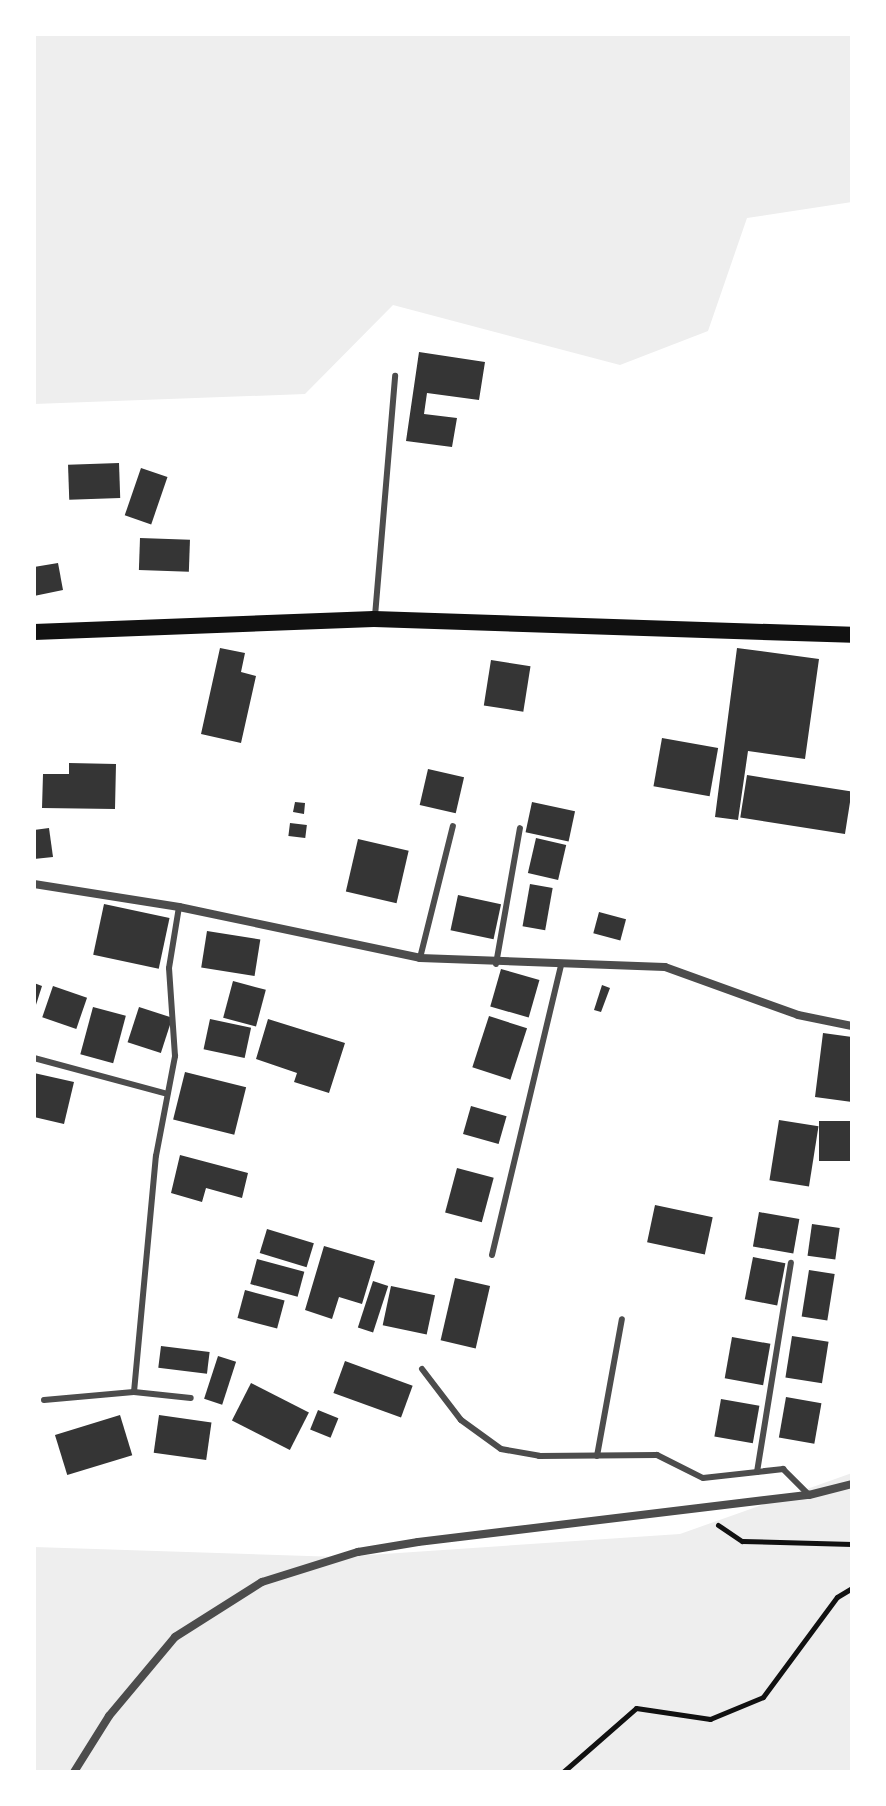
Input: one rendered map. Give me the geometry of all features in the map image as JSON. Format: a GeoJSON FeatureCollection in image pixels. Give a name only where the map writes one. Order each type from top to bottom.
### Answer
{"type":"FeatureCollection","features":[{"type":"Feature","properties":{"kind":"main road"},"geometry":{"type":"LineString","coordinates":[[34,632],[374,619],[852,635]]}},
{"type":"Feature","properties":{"kind":"street"},"geometry":{"type":"LineString","coordinates":[[34,884],[179,907],[420,958],[496,964],[665,967],[798,1015],[852,1026]]}},
{"type":"Feature","properties":{"kind":"street"},"geometry":{"type":"LineString","coordinates":[[74,1772],[109,1716],[175,1637],[262,1582],[358,1552],[418,1542],[809,1495],[852,1484]]}},
{"type":"Feature","properties":{"kind":"lane"},"geometry":{"type":"LineString","coordinates":[[374,619],[395,376]]}},
{"type":"Feature","properties":{"kind":"lane"},"geometry":{"type":"LineString","coordinates":[[420,958],[453,826]]}},
{"type":"Feature","properties":{"kind":"lane"},"geometry":{"type":"LineString","coordinates":[[496,964],[520,828]]}},
{"type":"Feature","properties":{"kind":"lane"},"geometry":{"type":"LineString","coordinates":[[134,1392],[142,1272],[175,1056],[169,968],[179,907]]}},
{"type":"Feature","properties":{"kind":"lane"},"geometry":{"type":"LineString","coordinates":[[492,1255],[561,966]]}},
{"type":"Feature","properties":{"kind":"lane"},"geometry":{"type":"LineString","coordinates":[[34,1058],[167,1094]]}},
{"type":"Feature","properties":{"kind":"lane"},"geometry":{"type":"LineString","coordinates":[[757,1472],[791,1263]]}},
{"type":"Feature","properties":{"kind":"lane"},"geometry":{"type":"LineString","coordinates":[[597,1456],[622,1319]]}},
{"type":"Feature","properties":{"kind":"lane"},"geometry":{"type":"LineString","coordinates":[[422,1369],[461,1420],[501,1449],[539,1456],[657,1455],[703,1478],[783,1469],[809,1495]]}},
{"type":"Feature","properties":{"kind":"lane"},"geometry":{"type":"LineString","coordinates":[[44,1400],[134,1392],[191,1398]]}},
{"type":"Feature","properties":{"kind":"path"},"geometry":{"type":"LineString","coordinates":[[694,1509],[742,1541],[852,1544]]}},
{"type":"Feature","properties":{"kind":"path"},"geometry":{"type":"LineString","coordinates":[[563,1772],[636,1708],[710,1719],[763,1697],[837,1597],[852,1588]]}},
{"type":"Feature","properties":{"kind":"shaded area"},"geometry":{"type":"Polygon","coordinates":[[[34,34],[852,34],[852,202],[747,218],[708,331],[620,365],[393,305],[305,394],[34,404],[34,34]]]}},
{"type":"Feature","properties":{"kind":"shaded area"},"geometry":{"type":"Polygon","coordinates":[[[852,1473],[852,1772],[34,1772],[34,1547],[339,1557],[680,1534],[852,1473]]]}},
{"type":"Feature","properties":{"kind":"building"},"geometry":{"type":"Polygon","coordinates":[[[419,352],[485,362],[479,400],[427,393],[424,414],[457,418],[452,447],[406,441],[419,352]]]}},
{"type":"Feature","properties":{"kind":"building"},"geometry":{"type":"Polygon","coordinates":[[[119,463],[120,498],[69,500],[68,465],[119,463]]]}},
{"type":"Feature","properties":{"kind":"building"},"geometry":{"type":"Polygon","coordinates":[[[141,468],[167,477],[151,524],[125,515],[141,468]]]}},
{"type":"Feature","properties":{"kind":"building"},"geometry":{"type":"Polygon","coordinates":[[[140,538],[190,540],[189,572],[139,570],[140,538]]]}},
{"type":"Feature","properties":{"kind":"building"},"geometry":{"type":"Polygon","coordinates":[[[58,563],[63,590],[34,596],[34,567],[58,563]]]}},
{"type":"Feature","properties":{"kind":"building"},"geometry":{"type":"Polygon","coordinates":[[[220,648],[245,653],[241,672],[256,676],[241,743],[201,734],[220,648]]]}},
{"type":"Feature","properties":{"kind":"building"},"geometry":{"type":"Polygon","coordinates":[[[737,648],[819,659],[805,759],[748,751],[738,820],[715,817],[737,648]]]}},
{"type":"Feature","properties":{"kind":"building"},"geometry":{"type":"Polygon","coordinates":[[[491,660],[531,666],[523,712],[484,705],[491,660]]]}},
{"type":"Feature","properties":{"kind":"building"},"geometry":{"type":"Polygon","coordinates":[[[662,738],[718,748],[710,796],[653,786],[662,738]]]}},
{"type":"Feature","properties":{"kind":"building"},"geometry":{"type":"Polygon","coordinates":[[[69,763],[116,764],[115,809],[42,808],[43,774],[69,774],[69,763]]]}},
{"type":"Feature","properties":{"kind":"building"},"geometry":{"type":"Polygon","coordinates":[[[428,769],[464,777],[456,813],[420,805],[428,769]]]}},
{"type":"Feature","properties":{"kind":"building"},"geometry":{"type":"Polygon","coordinates":[[[747,775],[852,792],[845,834],[740,817],[747,775]]]}},
{"type":"Feature","properties":{"kind":"building"},"geometry":{"type":"Polygon","coordinates":[[[295,802],[305,803],[304,814],[293,812],[295,802]]]}},
{"type":"Feature","properties":{"kind":"building"},"geometry":{"type":"Polygon","coordinates":[[[532,802],[575,811],[569,841],[526,832],[532,802]]]}},
{"type":"Feature","properties":{"kind":"building"},"geometry":{"type":"Polygon","coordinates":[[[290,823],[307,825],[305,838],[288,836],[290,823]]]}},
{"type":"Feature","properties":{"kind":"building"},"geometry":{"type":"Polygon","coordinates":[[[49,828],[53,857],[34,859],[34,830],[49,828]]]}},
{"type":"Feature","properties":{"kind":"building"},"geometry":{"type":"Polygon","coordinates":[[[536,838],[566,845],[558,880],[528,873],[536,838]]]}},
{"type":"Feature","properties":{"kind":"building"},"geometry":{"type":"Polygon","coordinates":[[[358,839],[409,851],[397,903],[346,892],[358,839]]]}},
{"type":"Feature","properties":{"kind":"building"},"geometry":{"type":"Polygon","coordinates":[[[530,884],[553,888],[545,930],[523,926],[530,884]]]}},
{"type":"Feature","properties":{"kind":"building"},"geometry":{"type":"Polygon","coordinates":[[[458,895],[501,904],[494,939],[451,930],[458,895]]]}},
{"type":"Feature","properties":{"kind":"building"},"geometry":{"type":"Polygon","coordinates":[[[104,904],[170,918],[159,969],[93,955],[104,904]]]}},
{"type":"Feature","properties":{"kind":"building"},"geometry":{"type":"Polygon","coordinates":[[[599,912],[626,919],[620,940],[593,933],[599,912]]]}},
{"type":"Feature","properties":{"kind":"building"},"geometry":{"type":"Polygon","coordinates":[[[207,931],[260,939],[255,976],[201,968],[207,931]]]}},
{"type":"Feature","properties":{"kind":"building"},"geometry":{"type":"Polygon","coordinates":[[[501,969],[539,980],[529,1018],[490,1006],[501,969]]]}},
{"type":"Feature","properties":{"kind":"building"},"geometry":{"type":"Polygon","coordinates":[[[233,981],[266,990],[256,1027],[223,1018],[233,981]]]}},
{"type":"Feature","properties":{"kind":"building"},"geometry":{"type":"Polygon","coordinates":[[[34,983],[42,986],[35,1008],[34,1008],[34,983]]]}},
{"type":"Feature","properties":{"kind":"building"},"geometry":{"type":"Polygon","coordinates":[[[602,985],[610,988],[601,1012],[594,1010],[602,985]]]}},
{"type":"Feature","properties":{"kind":"building"},"geometry":{"type":"Polygon","coordinates":[[[53,986],[87,998],[76,1029],[42,1017],[53,986]]]}},
{"type":"Feature","properties":{"kind":"building"},"geometry":{"type":"Polygon","coordinates":[[[93,1007],[126,1016],[113,1063],[80,1054],[93,1007]]]}},
{"type":"Feature","properties":{"kind":"building"},"geometry":{"type":"Polygon","coordinates":[[[139,1007],[172,1018],[161,1053],[128,1042],[139,1007]]]}},
{"type":"Feature","properties":{"kind":"building"},"geometry":{"type":"Polygon","coordinates":[[[489,1016],[527,1028],[510,1080],[472,1067],[489,1016]]]}},
{"type":"Feature","properties":{"kind":"building"},"geometry":{"type":"Polygon","coordinates":[[[210,1019],[251,1028],[245,1058],[204,1049],[210,1019]]]}},
{"type":"Feature","properties":{"kind":"building"},"geometry":{"type":"Polygon","coordinates":[[[268,1019],[345,1043],[329,1093],[294,1082],[297,1073],[256,1059],[268,1019]]]}},
{"type":"Feature","properties":{"kind":"building"},"geometry":{"type":"Polygon","coordinates":[[[823,1033],[852,1037],[852,1102],[815,1097],[823,1033]]]}},
{"type":"Feature","properties":{"kind":"building"},"geometry":{"type":"Polygon","coordinates":[[[185,1072],[246,1087],[234,1135],[173,1120],[185,1072]]]}},
{"type":"Feature","properties":{"kind":"building"},"geometry":{"type":"Polygon","coordinates":[[[34,1073],[74,1082],[64,1124],[34,1117],[34,1073]]]}},
{"type":"Feature","properties":{"kind":"building"},"geometry":{"type":"Polygon","coordinates":[[[471,1106],[507,1116],[499,1144],[463,1134],[471,1106]]]}},
{"type":"Feature","properties":{"kind":"building"},"geometry":{"type":"Polygon","coordinates":[[[779,1120],[819,1126],[809,1187],[769,1180],[779,1120]]]}},
{"type":"Feature","properties":{"kind":"building"},"geometry":{"type":"Polygon","coordinates":[[[819,1121],[852,1121],[852,1161],[819,1161],[819,1121]]]}},
{"type":"Feature","properties":{"kind":"building"},"geometry":{"type":"Polygon","coordinates":[[[180,1155],[248,1173],[242,1198],[206,1188],[202,1202],[171,1193],[180,1155]]]}},
{"type":"Feature","properties":{"kind":"building"},"geometry":{"type":"Polygon","coordinates":[[[457,1168],[494,1178],[482,1222],[445,1212],[457,1168]]]}},
{"type":"Feature","properties":{"kind":"building"},"geometry":{"type":"Polygon","coordinates":[[[655,1205],[713,1217],[705,1254],[647,1242],[655,1205]]]}},
{"type":"Feature","properties":{"kind":"building"},"geometry":{"type":"Polygon","coordinates":[[[759,1212],[799,1219],[793,1254],[753,1246],[759,1212]]]}},
{"type":"Feature","properties":{"kind":"building"},"geometry":{"type":"Polygon","coordinates":[[[812,1224],[840,1228],[835,1260],[808,1256],[812,1224]]]}},
{"type":"Feature","properties":{"kind":"building"},"geometry":{"type":"Polygon","coordinates":[[[267,1229],[314,1243],[307,1267],[260,1253],[267,1229]]]}},
{"type":"Feature","properties":{"kind":"building"},"geometry":{"type":"Polygon","coordinates":[[[324,1246],[375,1261],[362,1304],[339,1297],[332,1319],[305,1310],[324,1246]]]}},
{"type":"Feature","properties":{"kind":"building"},"geometry":{"type":"Polygon","coordinates":[[[753,1257],[785,1263],[777,1306],[745,1299],[753,1257]]]}},
{"type":"Feature","properties":{"kind":"building"},"geometry":{"type":"Polygon","coordinates":[[[257,1259],[304,1272],[298,1297],[250,1284],[257,1259]]]}},
{"type":"Feature","properties":{"kind":"building"},"geometry":{"type":"Polygon","coordinates":[[[809,1270],[835,1274],[827,1320],[802,1316],[809,1270]]]}},
{"type":"Feature","properties":{"kind":"building"},"geometry":{"type":"Polygon","coordinates":[[[455,1278],[490,1286],[476,1348],[441,1340],[455,1278]]]}},
{"type":"Feature","properties":{"kind":"building"},"geometry":{"type":"Polygon","coordinates":[[[373,1281],[388,1286],[373,1333],[358,1328],[373,1281]]]}},
{"type":"Feature","properties":{"kind":"building"},"geometry":{"type":"Polygon","coordinates":[[[391,1286],[435,1295],[427,1334],[383,1325],[391,1286]]]}},
{"type":"Feature","properties":{"kind":"building"},"geometry":{"type":"Polygon","coordinates":[[[245,1290],[285,1301],[277,1329],[237,1318],[245,1290]]]}},
{"type":"Feature","properties":{"kind":"building"},"geometry":{"type":"Polygon","coordinates":[[[792,1336],[829,1342],[822,1383],[785,1377],[792,1336]]]}},
{"type":"Feature","properties":{"kind":"building"},"geometry":{"type":"Polygon","coordinates":[[[732,1337],[770,1344],[763,1385],[725,1378],[732,1337]]]}},
{"type":"Feature","properties":{"kind":"building"},"geometry":{"type":"Polygon","coordinates":[[[161,1346],[210,1352],[207,1374],[158,1368],[161,1346]]]}},
{"type":"Feature","properties":{"kind":"building"},"geometry":{"type":"Polygon","coordinates":[[[218,1356],[236,1362],[222,1405],[204,1399],[218,1356]]]}},
{"type":"Feature","properties":{"kind":"building"},"geometry":{"type":"Polygon","coordinates":[[[345,1361],[413,1386],[401,1418],[333,1393],[345,1361]]]}},
{"type":"Feature","properties":{"kind":"building"},"geometry":{"type":"Polygon","coordinates":[[[251,1383],[309,1413],[290,1450],[232,1420],[251,1383]]]}},
{"type":"Feature","properties":{"kind":"building"},"geometry":{"type":"Polygon","coordinates":[[[786,1397],[821,1403],[814,1444],[779,1437],[786,1397]]]}},
{"type":"Feature","properties":{"kind":"building"},"geometry":{"type":"Polygon","coordinates":[[[721,1399],[759,1406],[753,1443],[714,1436],[721,1399]]]}},
{"type":"Feature","properties":{"kind":"building"},"geometry":{"type":"Polygon","coordinates":[[[318,1410],[338,1418],[331,1438],[310,1429],[318,1410]]]}},
{"type":"Feature","properties":{"kind":"building"},"geometry":{"type":"Polygon","coordinates":[[[120,1415],[132,1455],[67,1475],[55,1435],[120,1415]]]}},
{"type":"Feature","properties":{"kind":"building"},"geometry":{"type":"Polygon","coordinates":[[[159,1415],[211,1422],[206,1460],[154,1453],[159,1415]]]}}]}
